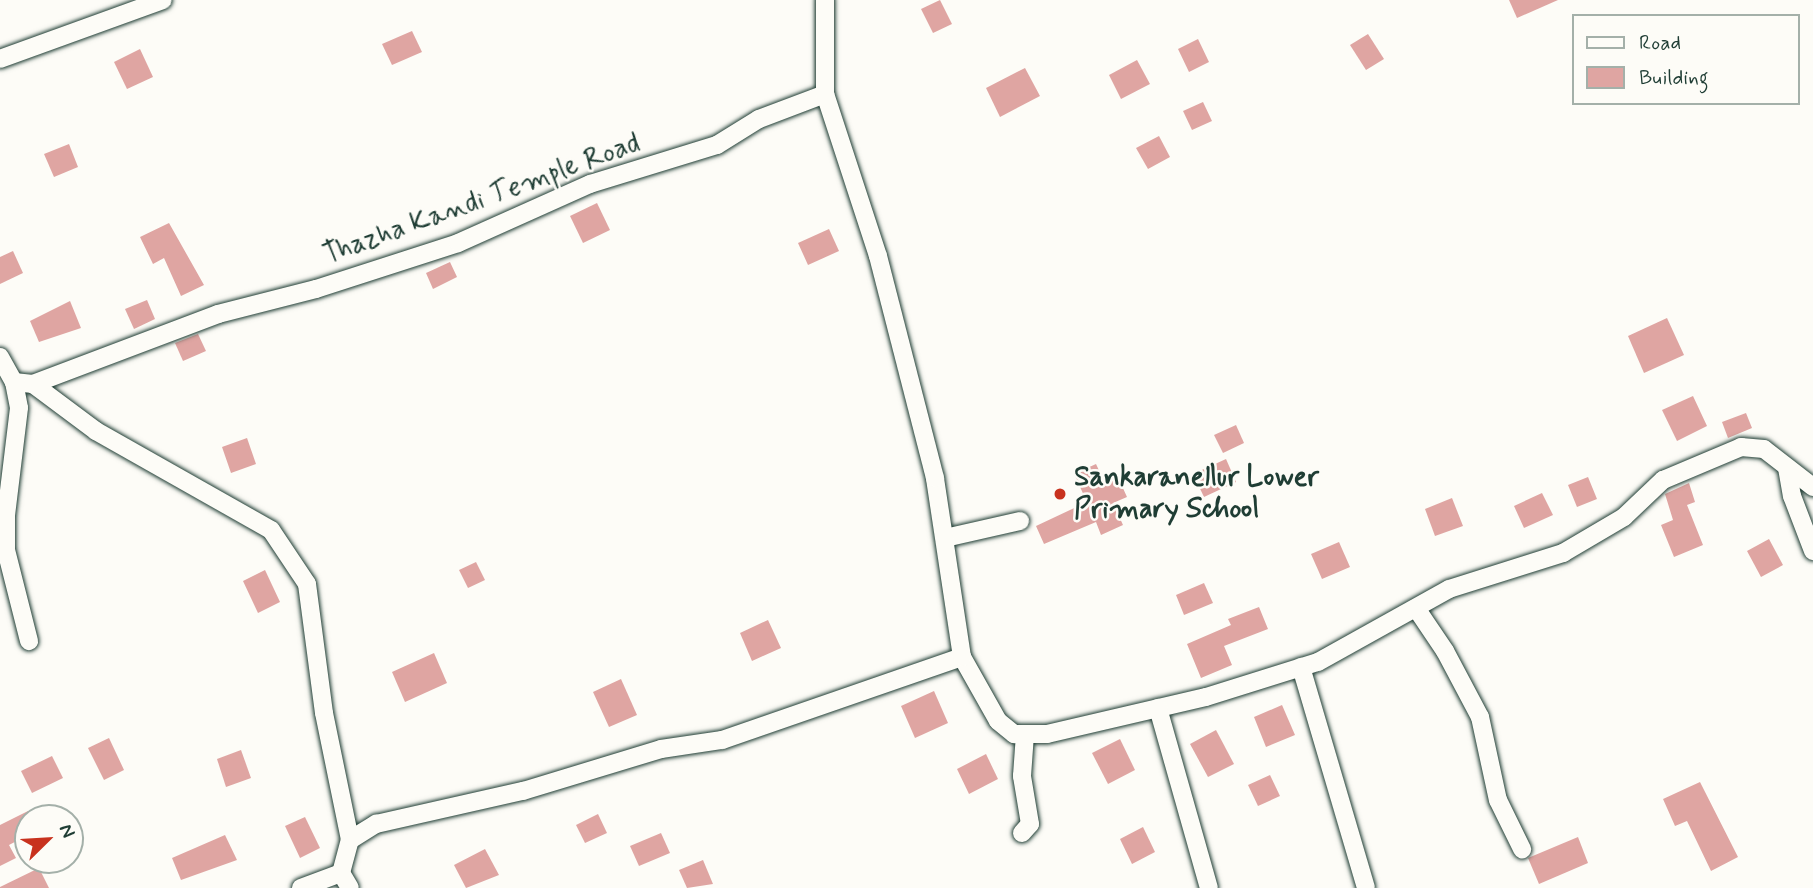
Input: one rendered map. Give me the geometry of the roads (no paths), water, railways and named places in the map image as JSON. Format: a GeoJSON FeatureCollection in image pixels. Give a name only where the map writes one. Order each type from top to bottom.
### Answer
{"type":"FeatureCollection","features":[{"type":"Feature","properties":{"kind":"street"},"geometry":{"type":"LineString","coordinates":[[0,59],[163,0]]}},
{"type":"Feature","properties":{"kind":"street"},"geometry":{"type":"LineString","coordinates":[[825,0],[825,94],[878,256],[935,478],[962,657],[998,721],[1014,734],[1047,734],[1158,708],[1301,667],[1448,589],[1563,554],[1624,517],[1663,480],[1741,447],[1764,449],[1813,487]]}},
{"type":"Feature","properties":{"kind":"street","name":"Thazha Kandi Temple Road"},"geometry":{"type":"LineString","coordinates":[[33,384],[218,314],[316,289],[458,243],[590,184],[717,145],[759,119],[825,94]]}},
{"type":"Feature","properties":{"kind":"street"},"geometry":{"type":"LineString","coordinates":[[0,357],[15,382],[19,408],[6,515],[6,550],[29,641]]}},
{"type":"Feature","properties":{"kind":"street"},"geometry":{"type":"LineString","coordinates":[[15,382],[33,384],[96,431],[271,530],[307,584],[324,713],[350,841],[345,881],[301,888]]}},
{"type":"Feature","properties":{"kind":"street"},"geometry":{"type":"LineString","coordinates":[[1787,468],[1792,496],[1813,551]]}},
{"type":"Feature","properties":{"kind":"street"},"geometry":{"type":"LineString","coordinates":[[945,538],[1020,521]]}},
{"type":"Feature","properties":{"kind":"street"},"geometry":{"type":"LineString","coordinates":[[1416,608],[1445,651],[1480,717],[1498,800],[1522,849]]}},
{"type":"Feature","properties":{"kind":"street"},"geometry":{"type":"LineString","coordinates":[[350,841],[376,824],[523,791],[661,749],[722,740],[962,657]]}},
{"type":"Feature","properties":{"kind":"street"},"geometry":{"type":"LineString","coordinates":[[1301,667],[1366,888]]}},
{"type":"Feature","properties":{"kind":"street"},"geometry":{"type":"LineString","coordinates":[[1158,708],[1209,888]]}},
{"type":"Feature","properties":{"kind":"street"},"geometry":{"type":"LineString","coordinates":[[1022,833],[1030,824],[1021,776],[1025,734]]}},
{"type":"Feature","properties":{"kind":"place","name":"Sankaranellur Lower Primary School"},"geometry":{"type":"Point","coordinates":[1060,494]}}]}
